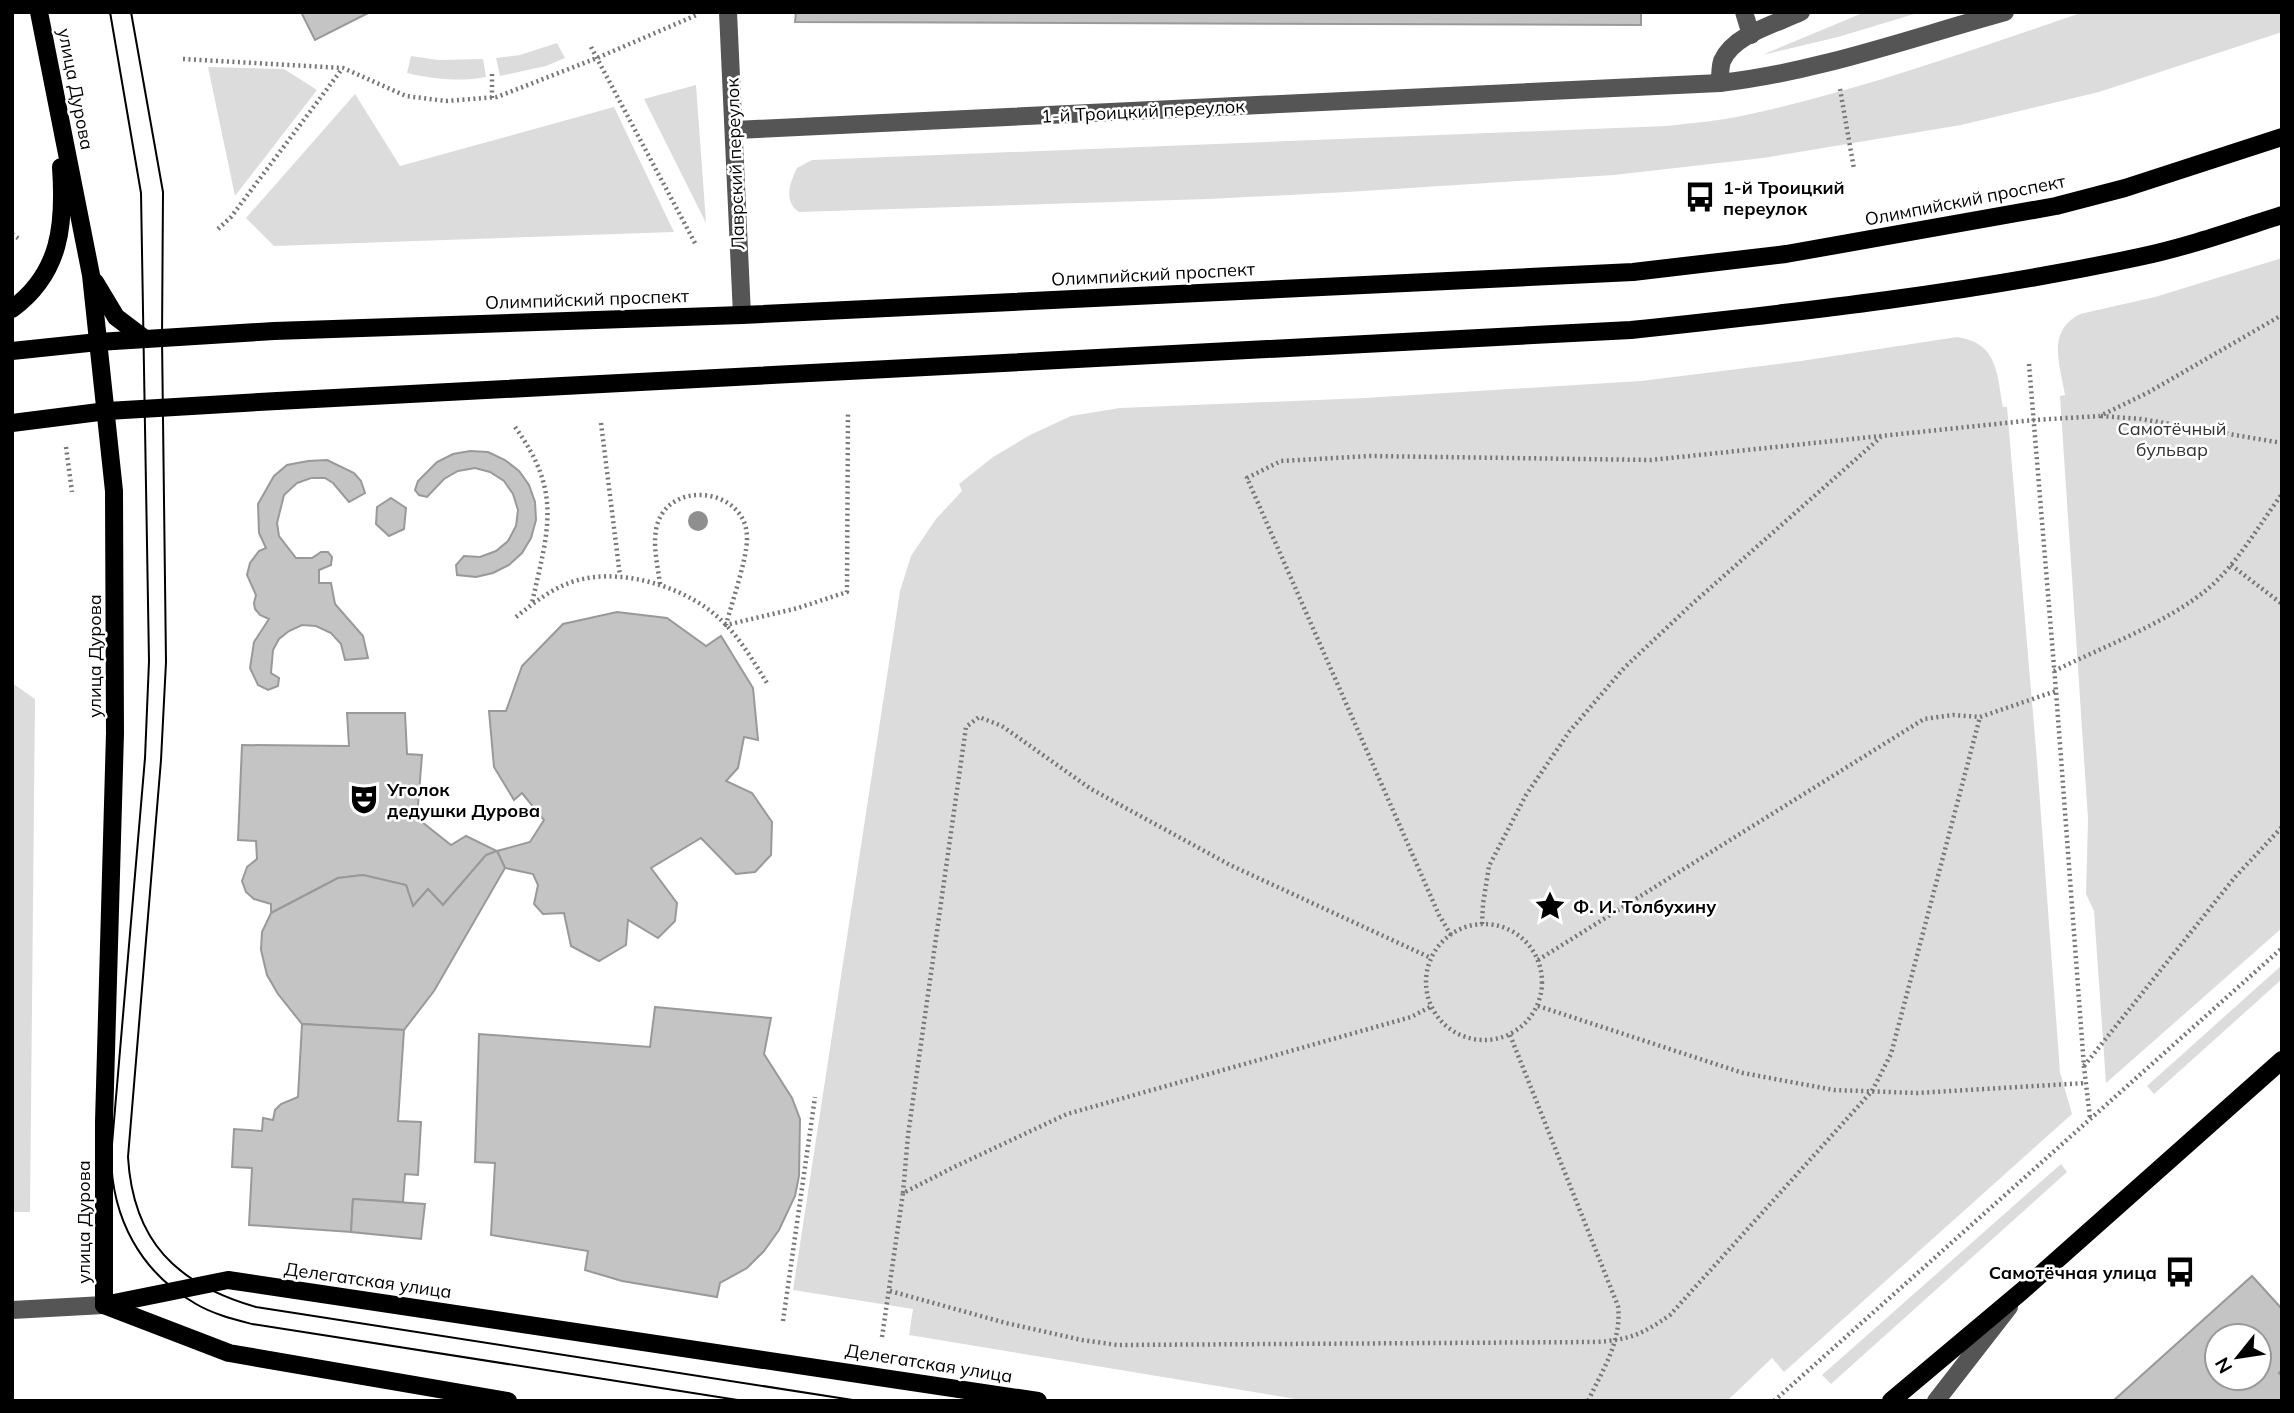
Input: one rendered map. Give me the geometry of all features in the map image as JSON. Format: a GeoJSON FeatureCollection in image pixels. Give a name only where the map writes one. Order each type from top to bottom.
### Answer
{"type":"FeatureCollection","features":[{"type":"Feature","properties":{"kind":"main road","name":"улица Дурова"},"geometry":{"type":"LineString","coordinates":[[39,12],[91,275],[114,491],[115,690],[104,1122],[104,1305]]}},
{"type":"Feature","properties":{"kind":"main road"},"geometry":{"type":"LineString","coordinates":[[12,309],[28,297],[54,258],[60,227],[62,175],[57,100]]}},
{"type":"Feature","properties":{"kind":"main road","name":"Олимпийский проспект"},"geometry":{"type":"LineString","coordinates":[[12,351],[98,342],[274,331],[742,315],[1633,272],[1786,254],[2056,206],[2125,188],[2282,137]]}},
{"type":"Feature","properties":{"kind":"main road"},"geometry":{"type":"LineString","coordinates":[[12,423],[107,411],[1630,330],[1793,313],[2005,281],[2141,257],[2282,215]]}},
{"type":"Feature","properties":{"kind":"main road"},"geometry":{"type":"LineString","coordinates":[[91,275],[116,317],[145,339]]}},
{"type":"Feature","properties":{"kind":"main road"},"geometry":{"type":"LineString","coordinates":[[1891,1401],[2022,1291],[2282,1060]]}},
{"type":"Feature","properties":{"kind":"main road","name":"Делегатская улица"},"geometry":{"type":"LineString","coordinates":[[104,1305],[228,1280],[1038,1401]]}},
{"type":"Feature","properties":{"kind":"main road"},"geometry":{"type":"LineString","coordinates":[[104,1305],[229,1353],[508,1401]]}},
{"type":"Feature","properties":{"kind":"street","name":"Лаврский переулок"},"geometry":{"type":"LineString","coordinates":[[728,12],[742,315]]}},
{"type":"Feature","properties":{"kind":"street"},"geometry":{"type":"LineString","coordinates":[[1744,12],[1751,35]]}},
{"type":"Feature","properties":{"kind":"street"},"geometry":{"type":"LineString","coordinates":[[1720,83],[1721,63],[1732,48],[1783,16],[1801,12]]}},
{"type":"Feature","properties":{"kind":"street","name":"1-й Троицкий переулок"},"geometry":{"type":"LineString","coordinates":[[735,130],[1754,80],[1835,61],[2005,12]]}},
{"type":"Feature","properties":{"kind":"street"},"geometry":{"type":"LineString","coordinates":[[1936,1401],[2022,1291]]}},
{"type":"Feature","properties":{"kind":"street"},"geometry":{"type":"LineString","coordinates":[[12,1310],[104,1305]]}},
{"type":"Feature","properties":{"kind":"path"},"geometry":{"type":"LineString","coordinates":[[183,59],[343,68],[406,96],[446,101],[492,97],[597,58],[703,12]]}},
{"type":"Feature","properties":{"kind":"path"},"geometry":{"type":"LineString","coordinates":[[591,47],[696,245]]}},
{"type":"Feature","properties":{"kind":"path"},"geometry":{"type":"LineString","coordinates":[[219,229],[231,217],[343,68]]}},
{"type":"Feature","properties":{"kind":"path"},"geometry":{"type":"LineString","coordinates":[[492,74],[492,97]]}},
{"type":"Feature","properties":{"kind":"path"},"geometry":{"type":"LineString","coordinates":[[1841,93],[1854,169]]}},
{"type":"Feature","properties":{"kind":"path"},"geometry":{"type":"LineString","coordinates":[[12,234],[21,240]]}},
{"type":"Feature","properties":{"kind":"path"},"geometry":{"type":"LineString","coordinates":[[2100,416],[2149,392],[2282,315]]}},
{"type":"Feature","properties":{"kind":"path"},"geometry":{"type":"LineString","coordinates":[[2029,364],[2090,1118]]}},
{"type":"Feature","properties":{"kind":"path"},"geometry":{"type":"LineString","coordinates":[[726,625],[798,608],[847,592],[848,412]]}},
{"type":"Feature","properties":{"kind":"path"},"geometry":{"type":"LineString","coordinates":[[1451,934],[1439,915],[1247,478],[1281,461],[1370,456],[1651,460],[2034,420],[2100,416],[2141,419],[2282,443]]}},
{"type":"Feature","properties":{"kind":"path"},"geometry":{"type":"LineString","coordinates":[[601,423],[620,576]]}},
{"type":"Feature","properties":{"kind":"path"},"geometry":{"type":"LineString","coordinates":[[515,427],[540,468],[549,523],[532,604]]}},
{"type":"Feature","properties":{"kind":"path"},"geometry":{"type":"LineString","coordinates":[[1482,924],[1489,866],[1526,795],[1569,732],[1624,668],[1882,436]]}},
{"type":"Feature","properties":{"kind":"path"},"geometry":{"type":"LineString","coordinates":[[660,584],[656,529],[664,511],[678,499],[697,493],[715,495],[732,505],[743,521],[747,540],[726,625]]}},
{"type":"Feature","properties":{"kind":"path"},"geometry":{"type":"LineString","coordinates":[[2054,671],[2178,609],[2209,587],[2231,565],[2282,494]]}},
{"type":"Feature","properties":{"kind":"path"},"geometry":{"type":"LineString","coordinates":[[2231,565],[2282,604]]}},
{"type":"Feature","properties":{"kind":"path"},"geometry":{"type":"LineString","coordinates":[[516,617],[548,592],[577,580],[620,576],[660,584],[696,601],[726,625],[767,683]]}},
{"type":"Feature","properties":{"kind":"path"},"geometry":{"type":"LineString","coordinates":[[1538,960],[1924,719],[1953,715],[1980,717],[2056,691]]}},
{"type":"Feature","properties":{"kind":"path"},"geometry":{"type":"LineString","coordinates":[[882,1337],[966,727],[979,717],[1002,726],[1091,789],[1230,865],[1431,958]]}},
{"type":"Feature","properties":{"kind":"path"},"geometry":{"type":"LineString","coordinates":[[890,1291],[1006,1323],[1108,1344],[1617,1340],[1646,1332],[1670,1315],[1872,1091],[1891,1054],[1980,717]]}},
{"type":"Feature","properties":{"kind":"path"},"geometry":{"type":"LineString","coordinates":[[2084,1067],[2235,877],[2282,827]]}},
{"type":"Feature","properties":{"kind":"path"},"geometry":{"type":"LineString","coordinates":[[1482,924],[1500,926],[1516,933],[1530,945],[1538,960],[1543,983],[1538,1006],[1526,1023],[1510,1035],[1492,1040],[1474,1040],[1457,1033],[1442,1022],[1432,1006],[1427,990],[1431,958],[1439,945],[1451,934],[1482,924]]}},
{"type":"Feature","properties":{"kind":"path"},"geometry":{"type":"LineString","coordinates":[[1774,1401],[2282,948]]}},
{"type":"Feature","properties":{"kind":"path"},"geometry":{"type":"LineString","coordinates":[[903,1193],[1067,1114],[1411,1017],[1432,1006]]}},
{"type":"Feature","properties":{"kind":"path"},"geometry":{"type":"LineString","coordinates":[[1538,1006],[1743,1073],[1834,1090],[1917,1093],[2086,1083]]}},
{"type":"Feature","properties":{"kind":"path"},"geometry":{"type":"LineString","coordinates":[[1510,1035],[1618,1306],[1620,1323],[1617,1340],[1588,1401]]}},
{"type":"Feature","properties":{"kind":"path"},"geometry":{"type":"LineString","coordinates":[[783,1321],[815,1097]]}},
{"type":"Feature","properties":{"kind":"green space"},"geometry":{"type":"Polygon","coordinates":[[[1865,12],[1921,12],[1838,37],[1762,55],[1865,12]]]}},
{"type":"Feature","properties":{"kind":"green space"},"geometry":{"type":"Polygon","coordinates":[[[2084,12],[2282,12],[2282,32],[2099,92],[1961,125],[1763,158],[1614,175],[1208,199],[799,212],[789,197],[790,185],[797,168],[812,160],[1666,126],[1716,120],[1832,94],[2084,12]]]}},
{"type":"Feature","properties":{"kind":"green space"},"geometry":{"type":"Polygon","coordinates":[[[557,43],[565,58],[546,66],[500,76],[496,58],[520,55],[557,43]]]}},
{"type":"Feature","properties":{"kind":"green space"},"geometry":{"type":"Polygon","coordinates":[[[411,56],[438,60],[483,59],[486,77],[446,79],[407,73],[411,56]]]}},
{"type":"Feature","properties":{"kind":"green space"},"geometry":{"type":"Polygon","coordinates":[[[208,67],[284,69],[317,90],[235,196],[208,67]]]}},
{"type":"Feature","properties":{"kind":"green space"},"geometry":{"type":"Polygon","coordinates":[[[696,85],[706,223],[644,99],[696,85]]]}},
{"type":"Feature","properties":{"kind":"green space"},"geometry":{"type":"Polygon","coordinates":[[[355,94],[400,166],[614,107],[674,232],[274,246],[246,218],[355,94]]]}},
{"type":"Feature","properties":{"kind":"green space","name":"Самотёчный бульвар"},"geometry":{"type":"Polygon","coordinates":[[[2282,258],[2282,928],[2106,1083],[2094,911],[2086,894],[2088,819],[2060,396],[2065,395],[2059,360],[2059,339],[2069,321],[2080,314],[2155,297],[2282,258]]]}},
{"type":"Feature","properties":{"kind":"green space"},"geometry":{"type":"Polygon","coordinates":[[[1957,337],[1971,340],[1988,353],[1997,372],[2003,407],[2007,407],[2060,1072],[2072,1114],[1784,1372],[1772,1358],[1727,1401],[1308,1401],[909,1335],[913,1309],[793,1290],[900,591],[911,556],[936,519],[962,491],[959,484],[993,457],[1030,435],[1071,416],[1120,408],[1365,398],[1641,381],[1801,361],[1957,337]]]}},
{"type":"Feature","properties":{"kind":"green space"},"geometry":{"type":"Polygon","coordinates":[[[12,683],[35,699],[30,1212],[12,1212],[12,683]]]}},
{"type":"Feature","properties":{"kind":"green space"},"geometry":{"type":"Polygon","coordinates":[[[2282,965],[2282,979],[2154,1094],[2147,1086],[2282,965]]]}},
{"type":"Feature","properties":{"kind":"green space"},"geometry":{"type":"Polygon","coordinates":[[[2061,1164],[2067,1172],[1831,1384],[1822,1375],[2061,1164]]]}},
{"type":"Feature","properties":{"kind":"building"},"geometry":{"type":"Polygon","coordinates":[[[301,12],[370,12],[315,40],[301,12]]]}},
{"type":"Feature","properties":{"kind":"building"},"geometry":{"type":"Polygon","coordinates":[[[796,12],[1641,12],[1641,25],[795,22],[796,12]]]}},
{"type":"Feature","properties":{"kind":"building"},"geometry":{"type":"Polygon","coordinates":[[[488,452],[519,471],[529,485],[535,502],[536,520],[531,538],[522,553],[509,565],[476,577],[457,575],[456,565],[464,556],[480,557],[496,551],[508,541],[516,526],[518,510],[513,494],[504,481],[490,472],[475,468],[458,471],[444,479],[427,497],[419,495],[415,490],[418,481],[437,462],[453,454],[488,452]]]}},
{"type":"Feature","properties":{"kind":"building"},"geometry":{"type":"Polygon","coordinates":[[[327,460],[354,473],[361,481],[365,493],[349,502],[333,483],[325,478],[311,478],[297,483],[284,495],[277,523],[279,536],[296,558],[312,558],[321,552],[328,552],[332,557],[331,565],[319,570],[319,583],[331,583],[335,604],[363,636],[368,658],[345,660],[341,644],[331,633],[316,626],[302,625],[279,639],[273,650],[271,673],[279,678],[278,686],[268,690],[258,685],[250,668],[254,642],[269,619],[255,609],[256,595],[247,575],[250,563],[259,551],[266,548],[259,533],[258,504],[274,476],[287,465],[327,460]]]}},
{"type":"Feature","properties":{"kind":"building"},"geometry":{"type":"Polygon","coordinates":[[[391,498],[406,508],[404,529],[389,536],[376,524],[377,507],[391,498]]]}},
{"type":"Feature","properties":{"kind":"building"},"geometry":{"type":"Polygon","coordinates":[[[617,612],[667,618],[706,646],[721,636],[753,688],[758,740],[744,737],[738,768],[726,781],[752,793],[772,822],[771,855],[755,872],[736,874],[701,838],[651,868],[677,903],[675,921],[658,938],[628,920],[626,945],[599,961],[571,946],[564,913],[543,914],[534,904],[538,885],[533,874],[505,868],[497,851],[530,842],[544,820],[522,793],[514,800],[494,767],[489,711],[506,711],[522,666],[563,624],[617,612]]]}},
{"type":"Feature","properties":{"kind":"building"},"geometry":{"type":"Polygon","coordinates":[[[347,713],[405,713],[407,754],[422,755],[417,818],[451,845],[466,836],[497,851],[486,855],[443,905],[428,889],[413,906],[406,885],[363,875],[338,878],[271,913],[271,904],[254,899],[246,892],[242,881],[247,867],[257,859],[256,841],[238,840],[242,745],[349,746],[347,713]]]}},
{"type":"Feature","properties":{"kind":"building"},"geometry":{"type":"Polygon","coordinates":[[[497,851],[505,868],[434,991],[404,1030],[302,1024],[278,994],[267,975],[261,950],[262,932],[271,913],[338,878],[363,875],[406,885],[413,906],[428,889],[443,905],[486,855],[497,851]]]}},
{"type":"Feature","properties":{"kind":"building"},"geometry":{"type":"Polygon","coordinates":[[[655,1007],[771,1018],[764,1054],[792,1098],[800,1119],[799,1176],[795,1196],[779,1230],[764,1251],[747,1268],[720,1283],[717,1297],[622,1281],[585,1270],[588,1251],[491,1235],[495,1163],[475,1162],[479,1034],[650,1047],[655,1007]]]}},
{"type":"Feature","properties":{"kind":"building"},"geometry":{"type":"Polygon","coordinates":[[[302,1024],[404,1030],[398,1121],[421,1122],[418,1175],[405,1174],[403,1202],[353,1199],[351,1232],[249,1225],[252,1168],[232,1167],[234,1129],[262,1131],[263,1118],[273,1120],[275,1110],[281,1104],[298,1097],[302,1024]]]}},
{"type":"Feature","properties":{"kind":"building"},"geometry":{"type":"Polygon","coordinates":[[[353,1199],[425,1204],[421,1239],[351,1232],[353,1199]]]}},
{"type":"Feature","properties":{"kind":"building"},"geometry":{"type":"Polygon","coordinates":[[[2252,1276],[2282,1309],[2282,1370],[2279,1373],[2282,1376],[2282,1401],[2113,1401],[2252,1276]]]}},
{"type":"Feature","properties":{"kind":"tram line"},"geometry":{"type":"LineString","coordinates":[[110,12],[141,193],[149,661],[145,758],[111,1156],[117,1201],[124,1222],[133,1241],[159,1276],[196,1304],[230,1318],[252,1324],[744,1401]]}},
{"type":"Feature","properties":{"kind":"tram line"},"geometry":{"type":"LineString","coordinates":[[131,12],[163,192],[166,662],[161,760],[128,1157],[139,1213],[150,1235],[164,1255],[182,1272],[203,1286],[256,1307],[859,1401]]}},
{"type":"Feature","properties":{"kind":"place","name":"1-й Троицкий переулок"},"geometry":{"type":"Point","coordinates":[1700,197]}},
{"type":"Feature","properties":{"kind":"place","name":"Уголок дедушки Дурова"},"geometry":{"type":"Point","coordinates":[364,799]}},
{"type":"Feature","properties":{"kind":"place","name":"Ф. И. Толбухину"},"geometry":{"type":"Point","coordinates":[1550,906]}},
{"type":"Feature","properties":{"kind":"place","name":"Самотёчная улица"},"geometry":{"type":"Point","coordinates":[2180,1272]}}]}
